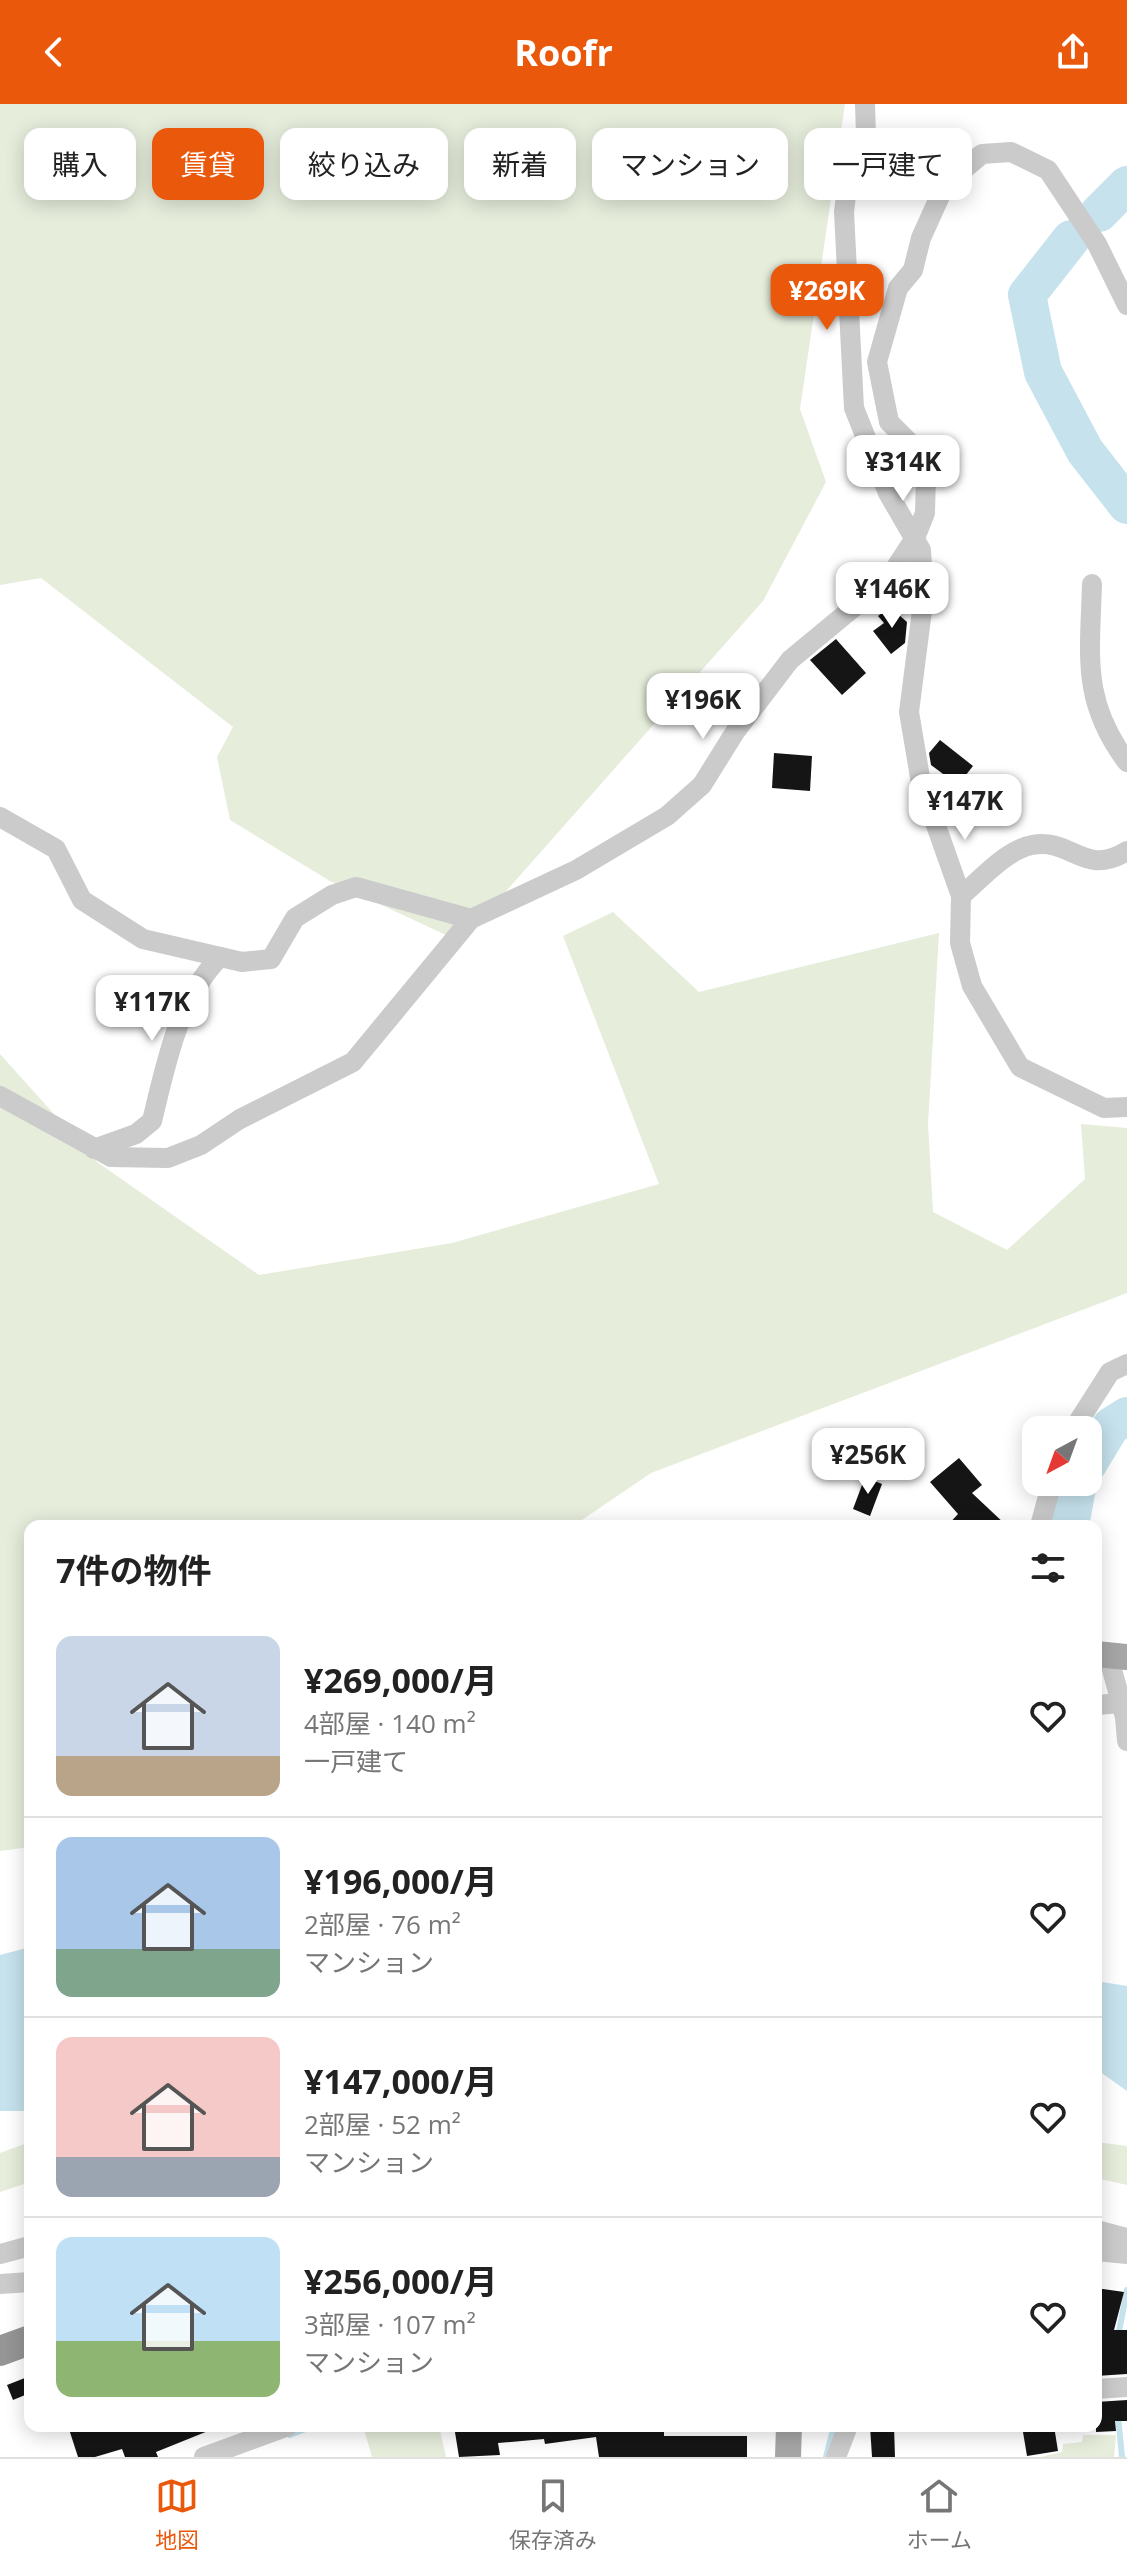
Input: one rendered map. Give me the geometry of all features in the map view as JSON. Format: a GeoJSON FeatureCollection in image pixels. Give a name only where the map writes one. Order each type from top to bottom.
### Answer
{"type":"FeatureCollection","features":[{"type":"Feature","properties":{"kind":"highway"},"geometry":{"type":"LineString","coordinates":[[0,2351],[24,2342]]}},
{"type":"Feature","properties":{"kind":"main road"},"geometry":{"type":"LineString","coordinates":[[788,2457],[789,2432]]}},
{"type":"Feature","properties":{"kind":"street"},"geometry":{"type":"LineString","coordinates":[[865,104],[866,135],[849,170],[844,212],[854,408],[888,493],[915,538],[924,565],[924,595],[909,712],[921,783],[961,896],[960,943],[972,986],[1020,1067],[1104,1108],[1127,1107]]}},
{"type":"Feature","properties":{"kind":"street"},"geometry":{"type":"LineString","coordinates":[[0,1096],[111,1157],[168,1158],[201,1145],[240,1119],[353,1062],[471,919],[576,870],[667,816],[702,785],[735,732],[790,660],[889,578],[915,538],[925,513],[926,475],[911,444],[889,422],[877,362],[898,288],[913,270],[921,238],[945,185],[982,154],[1011,152],[1048,170],[1097,244],[1127,305]]}},
{"type":"Feature","properties":{"kind":"street"},"geometry":{"type":"LineString","coordinates":[[1092,584],[1090,635],[1096,707],[1102,726],[1127,762]]}},
{"type":"Feature","properties":{"kind":"street"},"geometry":{"type":"LineString","coordinates":[[0,817],[56,849],[82,900],[143,939],[242,962],[271,959],[295,918],[332,895],[356,887],[471,919]]}},
{"type":"Feature","properties":{"kind":"street"},"geometry":{"type":"LineString","coordinates":[[961,896],[1018,850],[1035,844],[1060,847],[1088,861],[1107,862],[1127,851]]}},
{"type":"Feature","properties":{"kind":"street"},"geometry":{"type":"LineString","coordinates":[[94,1149],[136,1134],[152,1121],[186,1003],[202,975],[220,957]]}},
{"type":"Feature","properties":{"kind":"street"},"geometry":{"type":"LineString","coordinates":[[1082,1416],[1110,1372],[1127,1364]]}},
{"type":"Feature","properties":{"kind":"street"},"geometry":{"type":"LineString","coordinates":[[1042,1520],[1048,1496]]}},
{"type":"Feature","properties":{"kind":"street"},"geometry":{"type":"LineString","coordinates":[[1110,1656],[1107,1704],[1127,1741]]}},
{"type":"Feature","properties":{"kind":"street"},"geometry":{"type":"LineString","coordinates":[[1102,2232],[1127,2238]]}},
{"type":"Feature","properties":{"kind":"street"},"geometry":{"type":"LineString","coordinates":[[0,2254],[24,2248]]}},
{"type":"Feature","properties":{"kind":"street"},"geometry":{"type":"LineString","coordinates":[[1102,2252],[1127,2254]]}},
{"type":"Feature","properties":{"kind":"street"},"geometry":{"type":"LineString","coordinates":[[0,2284],[24,2282]]}},
{"type":"Feature","properties":{"kind":"street"},"geometry":{"type":"LineString","coordinates":[[1102,2389],[1127,2387]]}},
{"type":"Feature","properties":{"kind":"street"},"geometry":{"type":"LineString","coordinates":[[204,2457],[272,2432]]}},
{"type":"Feature","properties":{"kind":"street"},"geometry":{"type":"LineString","coordinates":[[836,2457],[846,2432]]}},
{"type":"Feature","properties":{"kind":"green space"},"geometry":{"type":"Polygon","coordinates":[[[0,104],[845,104],[841,128],[804,128],[804,200],[831,200],[800,409],[826,482],[763,601],[461,942],[330,881],[230,820],[217,757],[233,727],[41,578],[0,585],[0,104]]]}},
{"type":"Feature","properties":{"kind":"green space"},"geometry":{"type":"Polygon","coordinates":[[[613,912],[699,992],[939,933],[928,1124],[933,1212],[1007,1250],[1085,1179],[1081,1124],[1127,1128],[1127,1293],[651,1473],[582,1520],[24,1520],[24,1848],[0,1851],[0,1054],[97,1162],[259,1275],[452,1243],[659,1184],[563,936],[613,912]]]}},
{"type":"Feature","properties":{"kind":"green space"},"geometry":{"type":"Polygon","coordinates":[[[1102,2143],[1127,2146],[1127,2185],[1102,2179],[1102,2143]]]}},
{"type":"Feature","properties":{"kind":"green space"},"geometry":{"type":"Polygon","coordinates":[[[24,2144],[24,2184],[0,2192],[0,2153],[24,2144]]]}},
{"type":"Feature","properties":{"kind":"green space"},"geometry":{"type":"Polygon","coordinates":[[[365,2432],[440,2432],[446,2457],[372,2457],[365,2432]]]}},
{"type":"Feature","properties":{"kind":"green space"},"geometry":{"type":"Polygon","coordinates":[[[1083,2435],[1116,2435],[1114,2457],[1041,2457],[1062,2452],[1063,2444],[1082,2442],[1083,2435]]]}},
{"type":"Feature","properties":{"kind":"water"},"geometry":{"type":"Polygon","coordinates":[[[24,1949],[24,2111],[0,2111],[0,1955],[24,1949]]]}},
{"type":"Feature","properties":{"kind":"water"},"geometry":{"type":"Polygon","coordinates":[[[1102,1982],[1127,1986],[1127,2091],[1102,2073],[1102,1982]]]}},
{"type":"Feature","properties":{"kind":"building"},"geometry":{"type":"Polygon","coordinates":[[[890,607],[907,622],[905,643],[891,654],[873,631],[884,623],[878,616],[890,607]]]}},
{"type":"Feature","properties":{"kind":"building"},"geometry":{"type":"Polygon","coordinates":[[[836,639],[866,673],[842,695],[810,660],[836,639]]]}},
{"type":"Feature","properties":{"kind":"building"},"geometry":{"type":"Polygon","coordinates":[[[940,740],[973,766],[958,785],[931,765],[929,753],[940,740]]]}},
{"type":"Feature","properties":{"kind":"building"},"geometry":{"type":"Polygon","coordinates":[[[774,753],[812,756],[810,791],[772,788],[774,753]]]}},
{"type":"Feature","properties":{"kind":"building"},"geometry":{"type":"Polygon","coordinates":[[[959,1458],[982,1485],[972,1493],[1001,1520],[952,1520],[958,1514],[930,1482],[959,1458]]]}},
{"type":"Feature","properties":{"kind":"building"},"geometry":{"type":"Polygon","coordinates":[[[865,1477],[882,1484],[870,1516],[853,1509],[865,1477]]]}},
{"type":"Feature","properties":{"kind":"building"},"geometry":{"type":"Polygon","coordinates":[[[1102,2289],[1124,2292],[1114,2330],[1127,2330],[1127,2374],[1102,2376],[1102,2289]]]}},
{"type":"Feature","properties":{"kind":"building"},"geometry":{"type":"Polygon","coordinates":[[[24,2378],[24,2395],[13,2400],[7,2385],[24,2378]]]}},
{"type":"Feature","properties":{"kind":"building"},"geometry":{"type":"Polygon","coordinates":[[[1127,2400],[1127,2421],[1115,2421],[1116,2431],[1102,2432],[1102,2402],[1127,2400]]]}},
{"type":"Feature","properties":{"kind":"building"},"geometry":{"type":"Polygon","coordinates":[[[70,2432],[206,2432],[156,2452],[158,2457],[125,2457],[122,2449],[95,2457],[78,2457],[70,2432]]]}},
{"type":"Feature","properties":{"kind":"building"},"geometry":{"type":"Polygon","coordinates":[[[455,2432],[664,2432],[664,2436],[747,2436],[747,2457],[599,2457],[596,2437],[545,2444],[544,2439],[498,2443],[500,2455],[459,2457],[455,2432]]]}},
{"type":"Feature","properties":{"kind":"building"},"geometry":{"type":"Polygon","coordinates":[[[870,2432],[894,2432],[895,2457],[872,2457],[870,2432]]]}},
{"type":"Feature","properties":{"kind":"building"},"geometry":{"type":"Polygon","coordinates":[[[1023,2432],[1055,2432],[1058,2451],[1027,2456],[1023,2432]]]}},
{"type":"Feature","properties":{"kind":"waterway"},"geometry":{"type":"LineString","coordinates":[[1099,213],[1127,185]]}},
{"type":"Feature","properties":{"kind":"waterway"},"geometry":{"type":"LineString","coordinates":[[1071,239],[1027,295],[1043,372],[1085,451],[1127,505]]}},
{"type":"Feature","properties":{"kind":"waterway"},"geometry":{"type":"LineString","coordinates":[[1102,1441],[1111,1426],[1127,1416]]}},
{"type":"Feature","properties":{"kind":"waterway"},"geometry":{"type":"LineString","coordinates":[[1071,1520],[1075,1496]]}},
{"type":"Feature","properties":{"kind":"waterway"},"geometry":{"type":"LineString","coordinates":[[1118,2337],[1127,2290]]}},
{"type":"Feature","properties":{"kind":"waterway"},"geometry":{"type":"LineString","coordinates":[[1118,2416],[1122,2457]]}},
{"type":"Feature","properties":{"kind":"waterway"},"geometry":{"type":"LineString","coordinates":[[290,2435],[298,2432]]}},
{"type":"Feature","properties":{"kind":"waterway"},"geometry":{"type":"LineString","coordinates":[[826,2457],[832,2432]]}}]}
